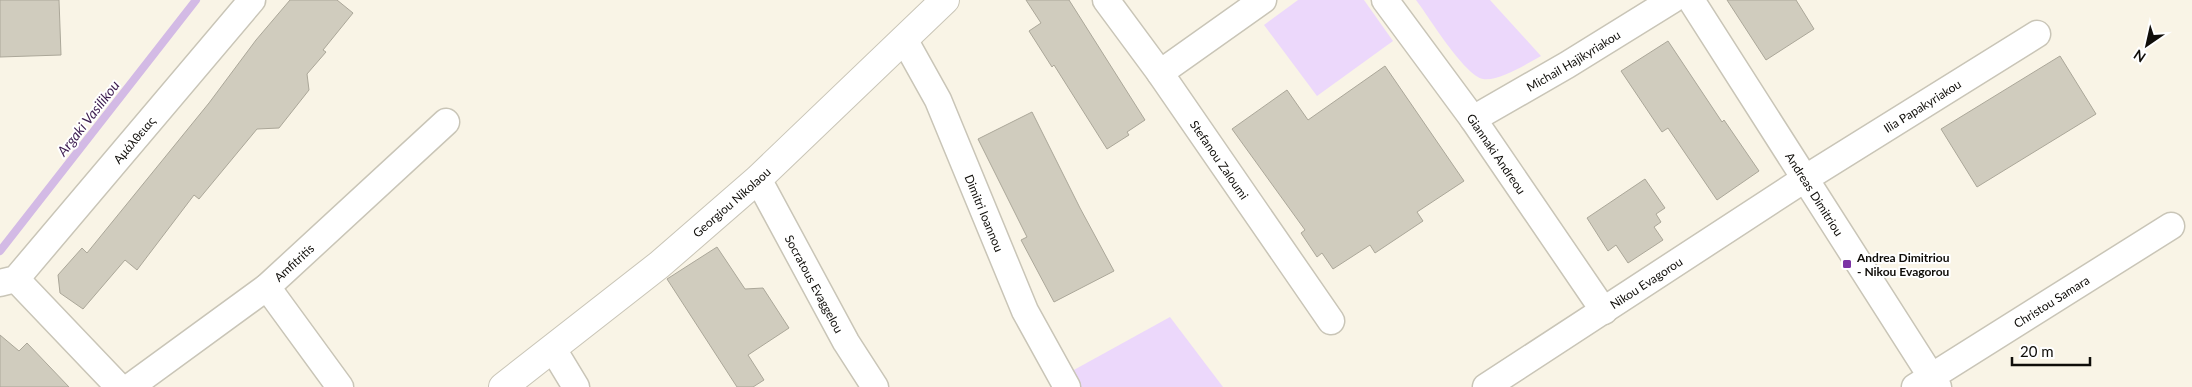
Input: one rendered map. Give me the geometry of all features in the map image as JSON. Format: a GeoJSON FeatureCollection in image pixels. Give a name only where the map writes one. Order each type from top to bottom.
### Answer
{"type":"FeatureCollection","features":[{"type":"Feature","properties":{"kind":"street","name":"Αμάλθειας"},"geometry":{"type":"LineString","coordinates":[[119,387],[8,281],[252,0]]}},
{"type":"Feature","properties":{"kind":"street","name":"Georgiou Nikolaou"},"geometry":{"type":"LineString","coordinates":[[503,387],[659,265],[758,179],[944,0]]}},
{"type":"Feature","properties":{"kind":"street","name":"Stefanou Zaloumi"},"geometry":{"type":"LineString","coordinates":[[1106,0],[1160,73],[1332,321]]}},
{"type":"Feature","properties":{"kind":"street"},"geometry":{"type":"LineString","coordinates":[[1160,73],[1263,0]]}},
{"type":"Feature","properties":{"kind":"street","name":"Giannaki Andreou"},"geometry":{"type":"LineString","coordinates":[[1385,0],[1473,119],[1604,311]]}},
{"type":"Feature","properties":{"kind":"street","name":"Michail Hajikyriakou"},"geometry":{"type":"LineString","coordinates":[[1473,119],[1567,65],[1672,0]]}},
{"type":"Feature","properties":{"kind":"street","name":"Andreas Dimitriou"},"geometry":{"type":"LineString","coordinates":[[1691,0],[1806,178],[1928,384]]}},
{"type":"Feature","properties":{"kind":"street","name":"Ilia Papakyriakou"},"geometry":{"type":"LineString","coordinates":[[1806,178],[2036,34]]}},
{"type":"Feature","properties":{"kind":"street","name":"Dimitri Ioannou"},"geometry":{"type":"LineString","coordinates":[[904,38],[938,100],[1025,311],[1067,387]]}},
{"type":"Feature","properties":{"kind":"street","name":"Amfitritis"},"geometry":{"type":"LineString","coordinates":[[130,387],[267,287],[446,122]]}},
{"type":"Feature","properties":{"kind":"street","name":"Nikou Evagorou"},"geometry":{"type":"LineString","coordinates":[[1486,387],[1806,178]]}},
{"type":"Feature","properties":{"kind":"street","name":"Socratous Evaggelou"},"geometry":{"type":"LineString","coordinates":[[758,179],[846,342],[875,387]]}},
{"type":"Feature","properties":{"kind":"street","name":"Christou Samara"},"geometry":{"type":"LineString","coordinates":[[1928,384],[2171,226]]}},
{"type":"Feature","properties":{"kind":"street"},"geometry":{"type":"LineString","coordinates":[[267,287],[340,387]]}},
{"type":"Feature","properties":{"kind":"street"},"geometry":{"type":"LineString","coordinates":[[553,349],[576,387]]}},
{"type":"Feature","properties":{"kind":"shaded area"},"geometry":{"type":"Polygon","coordinates":[[[1298,0],[1364,0],[1393,41],[1317,96],[1264,25],[1298,0]]]}},
{"type":"Feature","properties":{"kind":"shaded area"},"geometry":{"type":"Polygon","coordinates":[[[1416,0],[1490,0],[1541,56],[1505,75],[1497,78],[1483,79],[1475,75],[1457,57],[1416,0]]]}},
{"type":"Feature","properties":{"kind":"shaded area"},"geometry":{"type":"Polygon","coordinates":[[[1170,317],[1223,387],[1080,387],[1072,371],[1170,317]]]}},
{"type":"Feature","properties":{"kind":"building"},"geometry":{"type":"Polygon","coordinates":[[[0,0],[59,0],[61,55],[0,57],[0,0]]]}},
{"type":"Feature","properties":{"kind":"building"},"geometry":{"type":"Polygon","coordinates":[[[290,0],[337,0],[353,13],[323,50],[326,52],[307,74],[309,90],[279,128],[257,129],[199,199],[194,195],[137,270],[125,260],[83,309],[60,293],[58,275],[82,248],[87,253],[290,0]]]}},
{"type":"Feature","properties":{"kind":"building"},"geometry":{"type":"Polygon","coordinates":[[[1026,0],[1069,0],[1145,120],[1127,132],[1129,135],[1107,149],[1054,65],[1052,67],[1029,31],[1041,23],[1026,0]]]}},
{"type":"Feature","properties":{"kind":"building"},"geometry":{"type":"Polygon","coordinates":[[[1727,0],[1796,0],[1814,29],[1766,60],[1727,0]]]}},
{"type":"Feature","properties":{"kind":"building"},"geometry":{"type":"Polygon","coordinates":[[[1668,41],[1722,122],[1724,120],[1759,171],[1717,200],[1668,128],[1662,132],[1621,71],[1668,41]]]}},
{"type":"Feature","properties":{"kind":"building"},"geometry":{"type":"Polygon","coordinates":[[[2060,56],[2096,114],[1977,187],[1941,129],[2060,56]]]}},
{"type":"Feature","properties":{"kind":"building"},"geometry":{"type":"Polygon","coordinates":[[[1385,66],[1464,181],[1417,212],[1423,221],[1375,253],[1370,245],[1333,269],[1322,253],[1317,257],[1301,233],[1305,230],[1232,129],[1287,90],[1308,120],[1385,66]]]}},
{"type":"Feature","properties":{"kind":"building"},"geometry":{"type":"Polygon","coordinates":[[[1032,112],[1114,271],[1054,302],[1021,240],[1027,237],[978,139],[1032,112]]]}},
{"type":"Feature","properties":{"kind":"building"},"geometry":{"type":"Polygon","coordinates":[[[1645,179],[1665,208],[1656,214],[1661,222],[1654,227],[1663,240],[1628,263],[1616,245],[1608,251],[1587,218],[1645,179]]]}},
{"type":"Feature","properties":{"kind":"building"},"geometry":{"type":"Polygon","coordinates":[[[717,247],[745,289],[763,288],[789,328],[748,355],[764,380],[753,387],[737,387],[667,279],[717,247]]]}},
{"type":"Feature","properties":{"kind":"building"},"geometry":{"type":"Polygon","coordinates":[[[0,335],[19,351],[27,343],[69,387],[0,387],[0,335]]]}},
{"type":"Feature","properties":{"kind":"waterway","name":"Argaki Vasilikou"},"geometry":{"type":"LineString","coordinates":[[0,251],[196,0]]}},
{"type":"Feature","properties":{"kind":"place","name":"Andrea Dimitriou - Nikou Evagorou"},"geometry":{"type":"Point","coordinates":[1847,264]}}]}
